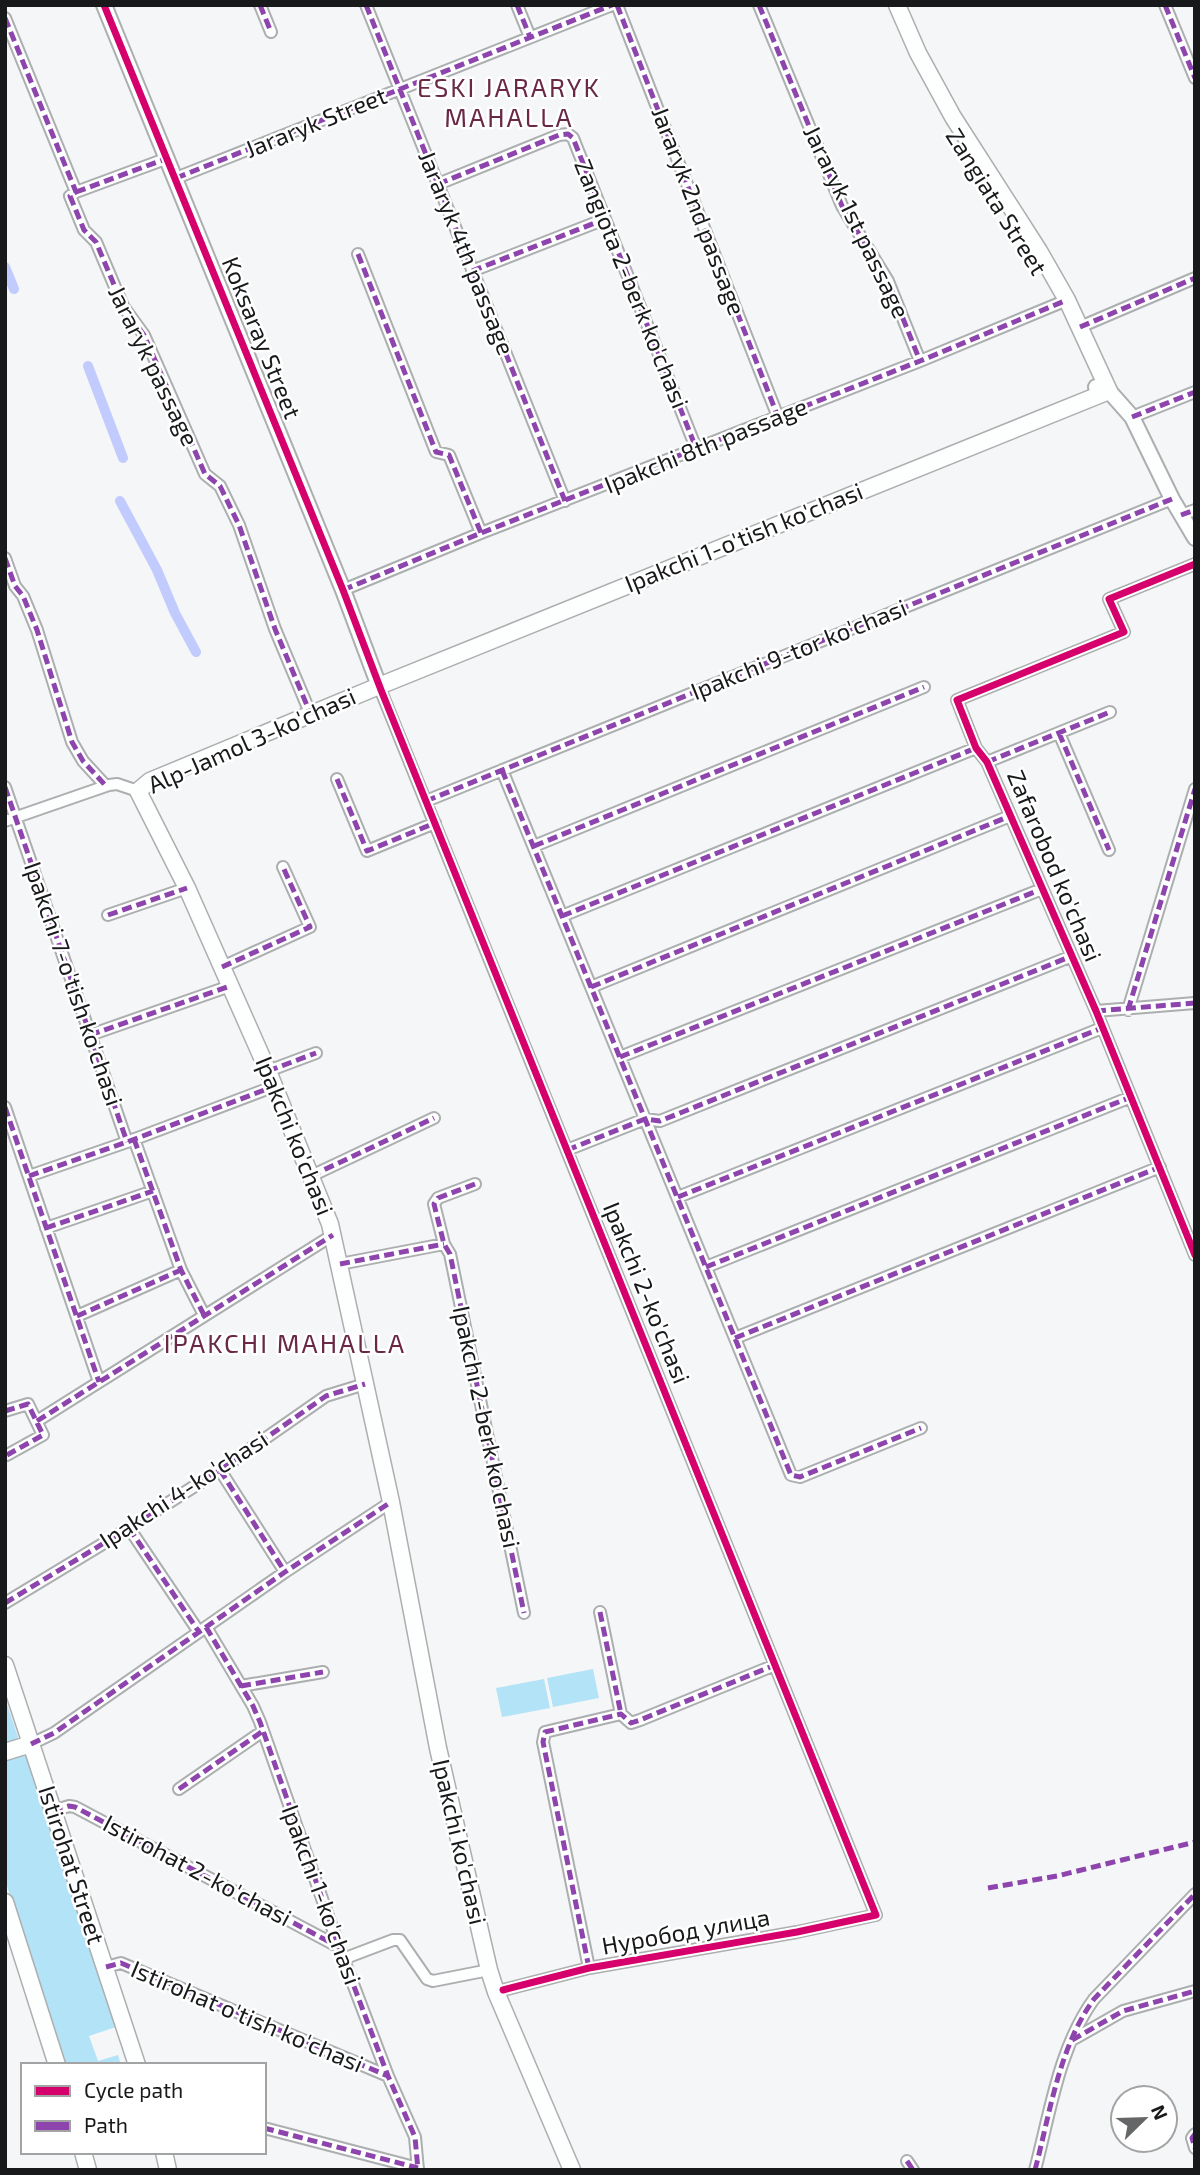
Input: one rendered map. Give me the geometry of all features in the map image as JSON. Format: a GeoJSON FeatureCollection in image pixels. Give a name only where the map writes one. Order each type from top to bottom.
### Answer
{"type":"FeatureCollection","features":[{"type":"Feature","properties":{"kind":"main road","name":"Zangiata Street"},"geometry":{"type":"LineString","coordinates":[[887,5],[910,56],[948,125],[1080,327],[1103,389]]}},
{"type":"Feature","properties":{"kind":"main road","name":"Zangiata Street"},"geometry":{"type":"LineString","coordinates":[[897,5],[918,53],[953,117],[1039,251],[1103,389]]}},
{"type":"Feature","properties":{"kind":"main road","name":"Ipakchi 1-o'tish ko'chasi"},"geometry":{"type":"LineString","coordinates":[[378,682],[1103,389]]}},
{"type":"Feature","properties":{"kind":"main road","name":"Alp-Jamol 3-ko'chasi"},"geometry":{"type":"LineString","coordinates":[[138,791],[150,781],[378,682]]}},
{"type":"Feature","properties":{"kind":"main road","name":"Ipakchi ko'chasi"},"geometry":{"type":"LineString","coordinates":[[138,791],[187,888],[272,1078],[330,1224],[391,1502],[438,1748],[489,1970],[572,2170]]}},
{"type":"Feature","properties":{"kind":"main road","name":"Istirohat Street"},"geometry":{"type":"LineString","coordinates":[[5,1665],[136,2063]]}},
{"type":"Feature","properties":{"kind":"main road"},"geometry":{"type":"LineString","coordinates":[[5,1752],[31,1744]]}},
{"type":"Feature","properties":{"kind":"main road"},"geometry":{"type":"LineString","coordinates":[[5,1902],[56,2063]]}},
{"type":"Feature","properties":{"kind":"street","name":"Koksaray Street"},"geometry":{"type":"LineString","coordinates":[[104,5],[378,682]]}},
{"type":"Feature","properties":{"kind":"street"},"geometry":{"type":"LineString","coordinates":[[260,5],[271,32]]}},
{"type":"Feature","properties":{"kind":"street","name":"Jararyk 4th passage"},"geometry":{"type":"LineString","coordinates":[[366,5],[565,501]]}},
{"type":"Feature","properties":{"kind":"street"},"geometry":{"type":"LineString","coordinates":[[517,5],[530,37]]}},
{"type":"Feature","properties":{"kind":"street","name":"Jararyk Street"},"geometry":{"type":"LineString","coordinates":[[176,178],[612,5]]}},
{"type":"Feature","properties":{"kind":"street","name":"Jararyk 2nd passage"},"geometry":{"type":"LineString","coordinates":[[617,5],[778,417]]}},
{"type":"Feature","properties":{"kind":"street","name":"Jararyk 1st passage"},"geometry":{"type":"LineString","coordinates":[[759,5],[842,206],[888,281],[920,361]]}},
{"type":"Feature","properties":{"kind":"street"},"geometry":{"type":"LineString","coordinates":[[1165,5],[1195,78]]}},
{"type":"Feature","properties":{"kind":"street","name":"Jararyk passage"},"geometry":{"type":"LineString","coordinates":[[5,18],[76,192],[70,196],[80,222],[96,242],[122,306],[144,335],[205,474],[220,486],[239,525],[275,629],[309,711]]}},
{"type":"Feature","properties":{"kind":"street","name":"Zangiota 2-berk ko'chasi"},"geometry":{"type":"LineString","coordinates":[[438,184],[559,135],[568,134],[573,138],[696,448]]}},
{"type":"Feature","properties":{"kind":"street"},"geometry":{"type":"LineString","coordinates":[[76,192],[168,158]]}},
{"type":"Feature","properties":{"kind":"street"},"geometry":{"type":"LineString","coordinates":[[472,271],[605,219]]}},
{"type":"Feature","properties":{"kind":"street"},"geometry":{"type":"LineString","coordinates":[[358,254],[436,452],[449,454],[481,534]]}},
{"type":"Feature","properties":{"kind":"street"},"geometry":{"type":"LineString","coordinates":[[1080,327],[1195,278]]}},
{"type":"Feature","properties":{"kind":"street","name":"Ipakchi 8th passage"},"geometry":{"type":"LineString","coordinates":[[343,590],[1064,302]]}},
{"type":"Feature","properties":{"kind":"street","name":"Zangiata Street"},"geometry":{"type":"LineString","coordinates":[[1103,389],[1132,416],[1172,499],[1188,512],[1195,538]]}},
{"type":"Feature","properties":{"kind":"street"},"geometry":{"type":"LineString","coordinates":[[1132,416],[1195,392]]}},
{"type":"Feature","properties":{"kind":"street","name":"Ipakchi 9-tor ko'chasi"},"geometry":{"type":"LineString","coordinates":[[426,801],[1172,499]]}},
{"type":"Feature","properties":{"kind":"street"},"geometry":{"type":"LineString","coordinates":[[5,558],[10,587],[23,596],[34,621],[76,751],[106,786]]}},
{"type":"Feature","properties":{"kind":"street","name":"Zafarobod ko'chasi"},"geometry":{"type":"LineString","coordinates":[[1195,564],[1110,599],[1124,632],[957,700],[976,748],[988,762],[1096,1011],[1195,1255]]}},
{"type":"Feature","properties":{"kind":"street","name":"Ipakchi 2-ko'chasi"},"geometry":{"type":"LineString","coordinates":[[378,682],[876,1915]]}},
{"type":"Feature","properties":{"kind":"street"},"geometry":{"type":"LineString","coordinates":[[534,846],[924,687]]}},
{"type":"Feature","properties":{"kind":"street"},"geometry":{"type":"LineString","coordinates":[[988,762],[1110,712]]}},
{"type":"Feature","properties":{"kind":"street"},"geometry":{"type":"LineString","coordinates":[[1059,733],[1109,850]]}},
{"type":"Feature","properties":{"kind":"street"},"geometry":{"type":"LineString","coordinates":[[562,916],[976,748]]}},
{"type":"Feature","properties":{"kind":"street"},"geometry":{"type":"LineString","coordinates":[[502,770],[789,1471],[795,1477],[921,1428]]}},
{"type":"Feature","properties":{"kind":"street"},"geometry":{"type":"LineString","coordinates":[[337,779],[368,851],[435,823]]}},
{"type":"Feature","properties":{"kind":"street"},"geometry":{"type":"LineString","coordinates":[[11,819],[106,786],[117,784],[138,791]]}},
{"type":"Feature","properties":{"kind":"street","name":"Ipakchi 7-o'tish ko'chasi"},"geometry":{"type":"LineString","coordinates":[[5,786],[11,819],[90,1035],[153,1191],[181,1270],[204,1315]]}},
{"type":"Feature","properties":{"kind":"street"},"geometry":{"type":"LineString","coordinates":[[1128,1010],[1195,789]]}},
{"type":"Feature","properties":{"kind":"street"},"geometry":{"type":"LineString","coordinates":[[591,987],[1010,816]]}},
{"type":"Feature","properties":{"kind":"street"},"geometry":{"type":"LineString","coordinates":[[222,967],[310,927],[284,867]]}},
{"type":"Feature","properties":{"kind":"street"},"geometry":{"type":"LineString","coordinates":[[108,915],[187,888]]}},
{"type":"Feature","properties":{"kind":"street"},"geometry":{"type":"LineString","coordinates":[[620,1057],[1042,889]]}},
{"type":"Feature","properties":{"kind":"street"},"geometry":{"type":"LineString","coordinates":[[567,1150],[645,1119],[660,1121],[1072,956]]}},
{"type":"Feature","properties":{"kind":"street"},"geometry":{"type":"LineString","coordinates":[[90,1035],[230,986]]}},
{"type":"Feature","properties":{"kind":"street"},"geometry":{"type":"LineString","coordinates":[[1096,1011],[1195,1003]]}},
{"type":"Feature","properties":{"kind":"street"},"geometry":{"type":"LineString","coordinates":[[678,1197],[1102,1028]]}},
{"type":"Feature","properties":{"kind":"street"},"geometry":{"type":"LineString","coordinates":[[29,1176],[131,1141],[272,1078],[316,1053]]}},
{"type":"Feature","properties":{"kind":"street"},"geometry":{"type":"LineString","coordinates":[[706,1267],[1131,1097]]}},
{"type":"Feature","properties":{"kind":"street"},"geometry":{"type":"LineString","coordinates":[[5,1107],[99,1382]]}},
{"type":"Feature","properties":{"kind":"street"},"geometry":{"type":"LineString","coordinates":[[311,1176],[434,1118]]}},
{"type":"Feature","properties":{"kind":"street"},"geometry":{"type":"LineString","coordinates":[[735,1338],[1160,1167]]}},
{"type":"Feature","properties":{"kind":"street","name":"Ipakchi 2-berk ko'chasi"},"geometry":{"type":"LineString","coordinates":[[475,1184],[435,1200],[434,1204],[444,1244],[450,1254],[524,1613]]}},
{"type":"Feature","properties":{"kind":"street"},"geometry":{"type":"LineString","coordinates":[[47,1228],[153,1191]]}},
{"type":"Feature","properties":{"kind":"street"},"geometry":{"type":"LineString","coordinates":[[37,1421],[333,1235]]}},
{"type":"Feature","properties":{"kind":"street"},"geometry":{"type":"LineString","coordinates":[[340,1264],[444,1244]]}},
{"type":"Feature","properties":{"kind":"street"},"geometry":{"type":"LineString","coordinates":[[77,1316],[181,1270]]}},
{"type":"Feature","properties":{"kind":"street","name":"Ipakchi 4-ko'chasi"},"geometry":{"type":"LineString","coordinates":[[5,1603],[220,1470],[326,1396],[365,1384]]}},
{"type":"Feature","properties":{"kind":"street"},"geometry":{"type":"LineString","coordinates":[[5,1410],[28,1404],[42,1437],[7,1455]]}},
{"type":"Feature","properties":{"kind":"street"},"geometry":{"type":"LineString","coordinates":[[220,1470],[285,1572]]}},
{"type":"Feature","properties":{"kind":"street"},"geometry":{"type":"LineString","coordinates":[[31,1744],[54,1733],[285,1572],[391,1502]]}},
{"type":"Feature","properties":{"kind":"street","name":"Ipakchi 1-ko'chasi"},"geometry":{"type":"LineString","coordinates":[[129,1528],[202,1629],[253,1706],[343,1959],[388,2076],[415,2137],[418,2169]]}},
{"type":"Feature","properties":{"kind":"street"},"geometry":{"type":"LineString","coordinates":[[600,1612],[621,1714],[631,1723],[775,1665]]}},
{"type":"Feature","properties":{"kind":"street"},"geometry":{"type":"LineString","coordinates":[[241,1686],[323,1672]]}},
{"type":"Feature","properties":{"kind":"street"},"geometry":{"type":"LineString","coordinates":[[589,1968],[542,1736],[548,1730],[621,1714]]}},
{"type":"Feature","properties":{"kind":"street"},"geometry":{"type":"LineString","coordinates":[[179,1789],[263,1731]]}},
{"type":"Feature","properties":{"kind":"street","name":"Istirohat 2-ko'chasi"},"geometry":{"type":"LineString","coordinates":[[53,1811],[75,1807],[339,1947]]}},
{"type":"Feature","properties":{"kind":"street"},"geometry":{"type":"LineString","coordinates":[[1035,2170],[1063,2063],[1083,2015],[1094,1999],[1195,1894]]}},
{"type":"Feature","properties":{"kind":"street","name":"Нуробод улица"},"geometry":{"type":"LineString","coordinates":[[503,1990],[589,1968],[797,1932],[876,1915]]}},
{"type":"Feature","properties":{"kind":"street"},"geometry":{"type":"LineString","coordinates":[[343,1959],[393,1940],[400,1940],[427,1979],[433,1981],[489,1970]]}},
{"type":"Feature","properties":{"kind":"street","name":"Istirohat o'tish ko'chasi"},"geometry":{"type":"LineString","coordinates":[[106,1967],[121,1963],[388,2076]]}},
{"type":"Feature","properties":{"kind":"street"},"geometry":{"type":"LineString","coordinates":[[1072,2040],[1124,2011],[1195,1991]]}},
{"type":"Feature","properties":{"kind":"street"},"geometry":{"type":"LineString","coordinates":[[266,2129],[418,2169]]}},
{"type":"Feature","properties":{"kind":"street"},"geometry":{"type":"LineString","coordinates":[[1195,2134],[1192,2138],[1195,2148]]}},
{"type":"Feature","properties":{"kind":"shaded area"},"geometry":{"type":"Polygon","coordinates":[[[593,1669],[599,1698],[553,1707],[547,1678],[593,1669]]]}},
{"type":"Feature","properties":{"kind":"shaded area"},"geometry":{"type":"Polygon","coordinates":[[[544,1679],[550,1708],[502,1717],[496,1688],[544,1679]]]}},
{"type":"Feature","properties":{"kind":"shaded area"},"geometry":{"type":"Polygon","coordinates":[[[5,1698],[18,1737],[16,1742],[5,1746],[5,1698]]]}},
{"type":"Feature","properties":{"kind":"shaded area"},"geometry":{"type":"Polygon","coordinates":[[[25,1752],[116,2027],[89,2036],[98,2061],[118,2055],[120,2063],[64,2063],[5,1880],[5,1754],[25,1752]]]}},
{"type":"Feature","properties":{"kind":"waterway"},"geometry":{"type":"LineString","coordinates":[[5,267],[14,289]]}},
{"type":"Feature","properties":{"kind":"waterway"},"geometry":{"type":"LineString","coordinates":[[88,366],[123,458]]}},
{"type":"Feature","properties":{"kind":"waterway"},"geometry":{"type":"LineString","coordinates":[[120,501],[196,652]]}},
{"type":"Feature","properties":{"kind":"marked path"},"geometry":{"type":"LineString","coordinates":[[260,5],[271,32]]}},
{"type":"Feature","properties":{"kind":"marked path"},"geometry":{"type":"LineString","coordinates":[[366,5],[565,501]]}},
{"type":"Feature","properties":{"kind":"marked path"},"geometry":{"type":"LineString","coordinates":[[517,5],[530,37]]}},
{"type":"Feature","properties":{"kind":"marked path"},"geometry":{"type":"LineString","coordinates":[[176,178],[612,5]]}},
{"type":"Feature","properties":{"kind":"marked path"},"geometry":{"type":"LineString","coordinates":[[617,5],[778,417]]}},
{"type":"Feature","properties":{"kind":"marked path"},"geometry":{"type":"LineString","coordinates":[[759,5],[842,206],[888,281],[920,361]]}},
{"type":"Feature","properties":{"kind":"marked path"},"geometry":{"type":"LineString","coordinates":[[1165,5],[1195,78]]}},
{"type":"Feature","properties":{"kind":"marked path"},"geometry":{"type":"LineString","coordinates":[[5,18],[76,192],[70,196],[84,230],[96,242],[123,306],[144,335],[205,474],[220,486],[239,525],[275,629],[311,715]]}},
{"type":"Feature","properties":{"kind":"marked path"},"geometry":{"type":"LineString","coordinates":[[438,184],[559,135],[568,134],[573,138],[696,448]]}},
{"type":"Feature","properties":{"kind":"marked path"},"geometry":{"type":"LineString","coordinates":[[76,192],[168,158]]}},
{"type":"Feature","properties":{"kind":"marked path"},"geometry":{"type":"LineString","coordinates":[[472,271],[605,219]]}},
{"type":"Feature","properties":{"kind":"marked path"},"geometry":{"type":"LineString","coordinates":[[358,254],[436,452],[449,455],[481,533]]}},
{"type":"Feature","properties":{"kind":"marked path"},"geometry":{"type":"LineString","coordinates":[[1080,327],[1195,278]]}},
{"type":"Feature","properties":{"kind":"marked path"},"geometry":{"type":"LineString","coordinates":[[343,590],[1067,300]]}},
{"type":"Feature","properties":{"kind":"marked path"},"geometry":{"type":"LineString","coordinates":[[1132,417],[1195,392]]}},
{"type":"Feature","properties":{"kind":"marked path"},"geometry":{"type":"LineString","coordinates":[[426,801],[1172,499]]}},
{"type":"Feature","properties":{"kind":"marked path"},"geometry":{"type":"LineString","coordinates":[[1181,515],[1195,510]]}},
{"type":"Feature","properties":{"kind":"marked path"},"geometry":{"type":"LineString","coordinates":[[5,558],[15,586],[23,596],[37,630],[72,742],[83,761],[106,786]]}},
{"type":"Feature","properties":{"kind":"marked path"},"geometry":{"type":"LineString","coordinates":[[534,846],[924,687]]}},
{"type":"Feature","properties":{"kind":"marked path"},"geometry":{"type":"LineString","coordinates":[[987,762],[1110,712]]}},
{"type":"Feature","properties":{"kind":"marked path"},"geometry":{"type":"LineString","coordinates":[[1059,733],[1109,850]]}},
{"type":"Feature","properties":{"kind":"marked path"},"geometry":{"type":"LineString","coordinates":[[562,916],[976,748]]}},
{"type":"Feature","properties":{"kind":"marked path"},"geometry":{"type":"LineString","coordinates":[[502,770],[791,1475],[800,1477],[921,1428]]}},
{"type":"Feature","properties":{"kind":"marked path"},"geometry":{"type":"LineString","coordinates":[[337,779],[367,851],[435,823]]}},
{"type":"Feature","properties":{"kind":"marked path"},"geometry":{"type":"LineString","coordinates":[[5,787],[127,1142]]}},
{"type":"Feature","properties":{"kind":"marked path"},"geometry":{"type":"LineString","coordinates":[[1128,1010],[1195,789]]}},
{"type":"Feature","properties":{"kind":"marked path"},"geometry":{"type":"LineString","coordinates":[[591,987],[1010,816]]}},
{"type":"Feature","properties":{"kind":"marked path"},"geometry":{"type":"LineString","coordinates":[[222,967],[310,927],[283,867]]}},
{"type":"Feature","properties":{"kind":"marked path"},"geometry":{"type":"LineString","coordinates":[[108,915],[187,888]]}},
{"type":"Feature","properties":{"kind":"marked path"},"geometry":{"type":"LineString","coordinates":[[620,1057],[1042,889]]}},
{"type":"Feature","properties":{"kind":"marked path"},"geometry":{"type":"LineString","coordinates":[[567,1150],[645,1119],[660,1121],[1072,956]]}},
{"type":"Feature","properties":{"kind":"marked path"},"geometry":{"type":"LineString","coordinates":[[90,1035],[230,986]]}},
{"type":"Feature","properties":{"kind":"marked path"},"geometry":{"type":"LineString","coordinates":[[1096,1011],[1195,1003]]}},
{"type":"Feature","properties":{"kind":"marked path"},"geometry":{"type":"LineString","coordinates":[[678,1197],[1102,1028]]}},
{"type":"Feature","properties":{"kind":"marked path"},"geometry":{"type":"LineString","coordinates":[[268,1071],[316,1053]]}},
{"type":"Feature","properties":{"kind":"marked path"},"geometry":{"type":"LineString","coordinates":[[29,1176],[275,1086]]}},
{"type":"Feature","properties":{"kind":"marked path"},"geometry":{"type":"LineString","coordinates":[[706,1267],[1131,1097]]}},
{"type":"Feature","properties":{"kind":"marked path"},"geometry":{"type":"LineString","coordinates":[[5,1107],[99,1382]]}},
{"type":"Feature","properties":{"kind":"marked path"},"geometry":{"type":"LineString","coordinates":[[311,1176],[434,1118]]}},
{"type":"Feature","properties":{"kind":"marked path"},"geometry":{"type":"LineString","coordinates":[[134,1139],[181,1270],[204,1315]]}},
{"type":"Feature","properties":{"kind":"marked path"},"geometry":{"type":"LineString","coordinates":[[735,1338],[1160,1167]]}},
{"type":"Feature","properties":{"kind":"marked path"},"geometry":{"type":"LineString","coordinates":[[475,1184],[438,1198],[434,1204],[444,1244],[450,1254],[524,1613]]}},
{"type":"Feature","properties":{"kind":"marked path"},"geometry":{"type":"LineString","coordinates":[[46,1228],[153,1191]]}},
{"type":"Feature","properties":{"kind":"marked path"},"geometry":{"type":"LineString","coordinates":[[37,1421],[333,1235]]}},
{"type":"Feature","properties":{"kind":"marked path"},"geometry":{"type":"LineString","coordinates":[[340,1264],[444,1244]]}},
{"type":"Feature","properties":{"kind":"marked path"},"geometry":{"type":"LineString","coordinates":[[77,1316],[181,1270]]}},
{"type":"Feature","properties":{"kind":"marked path"},"geometry":{"type":"LineString","coordinates":[[5,1603],[220,1470],[326,1396],[365,1384]]}},
{"type":"Feature","properties":{"kind":"marked path"},"geometry":{"type":"LineString","coordinates":[[5,1411],[28,1404],[43,1435],[7,1455]]}},
{"type":"Feature","properties":{"kind":"marked path"},"geometry":{"type":"LineString","coordinates":[[220,1470],[285,1572]]}},
{"type":"Feature","properties":{"kind":"marked path"},"geometry":{"type":"LineString","coordinates":[[31,1744],[54,1733],[285,1572],[391,1502]]}},
{"type":"Feature","properties":{"kind":"marked path"},"geometry":{"type":"LineString","coordinates":[[129,1528],[199,1632]]}},
{"type":"Feature","properties":{"kind":"marked path"},"geometry":{"type":"LineString","coordinates":[[600,1612],[621,1714]]}},
{"type":"Feature","properties":{"kind":"marked path"},"geometry":{"type":"LineString","coordinates":[[206,1627],[260,1722],[339,1947],[388,2076],[415,2137],[418,2170]]}},
{"type":"Feature","properties":{"kind":"marked path"},"geometry":{"type":"LineString","coordinates":[[589,1968],[543,1742],[545,1732],[621,1714],[631,1723],[775,1665]]}},
{"type":"Feature","properties":{"kind":"marked path"},"geometry":{"type":"LineString","coordinates":[[241,1686],[323,1672]]}},
{"type":"Feature","properties":{"kind":"marked path"},"geometry":{"type":"LineString","coordinates":[[179,1789],[263,1731]]}},
{"type":"Feature","properties":{"kind":"marked path"},"geometry":{"type":"LineString","coordinates":[[53,1811],[75,1807],[339,1947]]}},
{"type":"Feature","properties":{"kind":"marked path"},"geometry":{"type":"LineString","coordinates":[[988,1888],[1057,1876],[1195,1842]]}},
{"type":"Feature","properties":{"kind":"marked path"},"geometry":{"type":"LineString","coordinates":[[1035,2170],[1057,2081],[1082,2018],[1094,1999],[1195,1894]]}},
{"type":"Feature","properties":{"kind":"marked path"},"geometry":{"type":"LineString","coordinates":[[106,1967],[121,1963],[388,2076]]}},
{"type":"Feature","properties":{"kind":"marked path"},"geometry":{"type":"LineString","coordinates":[[1072,2040],[1123,2011],[1195,1991]]}},
{"type":"Feature","properties":{"kind":"marked path"},"geometry":{"type":"LineString","coordinates":[[266,2129],[418,2168]]}},
{"type":"Feature","properties":{"kind":"marked path"},"geometry":{"type":"LineString","coordinates":[[1195,2134],[1192,2138],[1195,2148]]}},
{"type":"Feature","properties":{"kind":"marked path"},"geometry":{"type":"LineString","coordinates":[[907,2161],[913,2170]]}},
{"type":"Feature","properties":{"kind":"cycle path"},"geometry":{"type":"LineString","coordinates":[[104,5],[343,590],[876,1915],[797,1932],[589,1968],[503,1990]]}},
{"type":"Feature","properties":{"kind":"cycle path"},"geometry":{"type":"LineString","coordinates":[[1195,564],[1109,599],[1124,632],[957,700],[976,748],[987,762],[1096,1011],[1195,1255]]}},
{"type":"Feature","properties":{"kind":"district","name":"ESKI JARARYK MAHALLA"},"geometry":{"type":"Point","coordinates":[509,103]}},
{"type":"Feature","properties":{"kind":"district","name":"IPAKCHI MAHALLA"},"geometry":{"type":"Point","coordinates":[285,1344]}}]}
